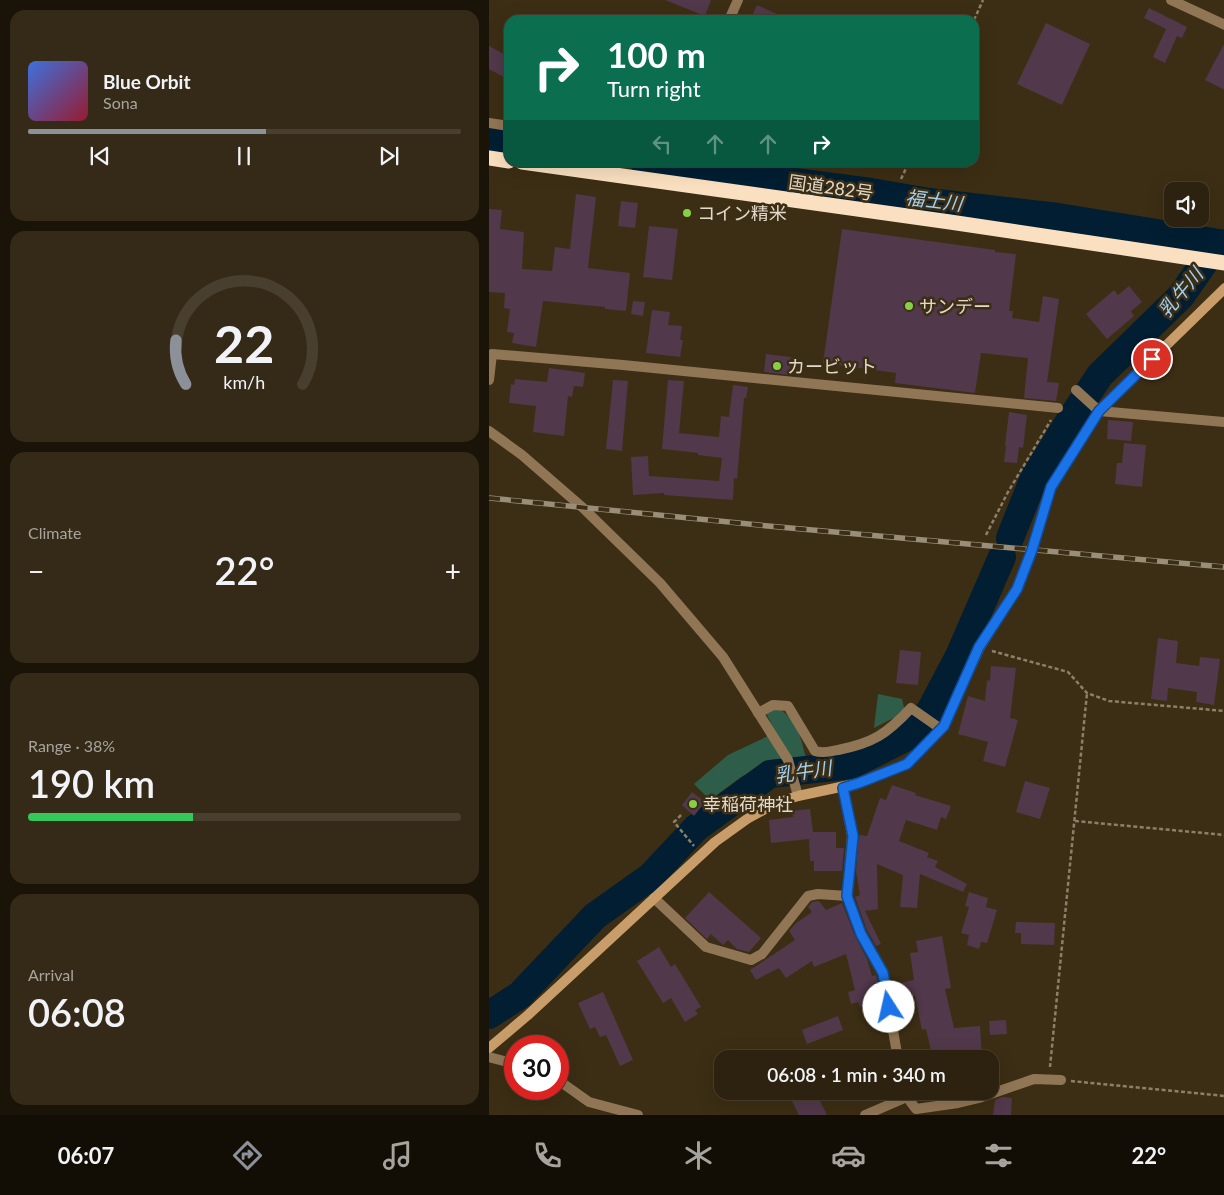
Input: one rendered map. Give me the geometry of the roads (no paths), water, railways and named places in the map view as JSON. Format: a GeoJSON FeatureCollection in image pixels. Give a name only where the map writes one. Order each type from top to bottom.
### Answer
{"type":"FeatureCollection","features":[{"type":"Feature","properties":{"kind":"highway"},"geometry":{"type":"LineString","coordinates":[[489,158],[504,160]]}},
{"type":"Feature","properties":{"kind":"highway","name":"国道282号"},"geometry":{"type":"LineString","coordinates":[[557,167],[1224,263]]}},
{"type":"Feature","properties":{"kind":"street"},"geometry":{"type":"LineString","coordinates":[[731,15],[738,0]]}},
{"type":"Feature","properties":{"kind":"street"},"geometry":{"type":"LineString","coordinates":[[1171,0],[1224,25]]}},
{"type":"Feature","properties":{"kind":"street"},"geometry":{"type":"LineString","coordinates":[[489,123],[504,125]]}},
{"type":"Feature","properties":{"kind":"street"},"geometry":{"type":"LineString","coordinates":[[489,1048],[528,1016],[715,842],[747,819],[774,804],[798,796],[843,788],[907,764],[944,726],[979,647],[1017,589],[1032,550],[1051,487],[1097,408],[1224,288]]}},
{"type":"Feature","properties":{"kind":"street"},"geometry":{"type":"LineString","coordinates":[[489,380],[493,354],[1058,408]]}},
{"type":"Feature","properties":{"kind":"street"},"geometry":{"type":"LineString","coordinates":[[1076,390],[1097,408],[1224,422]]}},
{"type":"Feature","properties":{"kind":"street"},"geometry":{"type":"LineString","coordinates":[[489,431],[523,455],[582,507],[660,583],[723,657],[788,760],[798,796]]}},
{"type":"Feature","properties":{"kind":"street"},"geometry":{"type":"LineString","coordinates":[[758,713],[773,705],[788,706],[815,750],[821,753],[854,747],[877,738],[894,727],[911,708],[940,729]]}},
{"type":"Feature","properties":{"kind":"street"},"geometry":{"type":"LineString","coordinates":[[843,788],[853,836],[847,896],[861,934],[883,973],[896,1050]]}},
{"type":"Feature","properties":{"kind":"street"},"geometry":{"type":"LineString","coordinates":[[654,898],[706,947],[751,960],[762,954],[808,896],[817,894],[847,896]]}},
{"type":"Feature","properties":{"kind":"street"},"geometry":{"type":"LineString","coordinates":[[489,1057],[504,1061]]}},
{"type":"Feature","properties":{"kind":"street"},"geometry":{"type":"LineString","coordinates":[[910,1100],[917,1112],[979,1098],[1034,1079],[1061,1080]]}},
{"type":"Feature","properties":{"kind":"street"},"geometry":{"type":"LineString","coordinates":[[569,1088],[589,1102],[638,1115]]}},
{"type":"Feature","properties":{"kind":"street"},"geometry":{"type":"LineString","coordinates":[[865,1115],[894,1100]]}},
{"type":"Feature","properties":{"kind":"waterway","name":"福士川"},"geometry":{"type":"LineString","coordinates":[[489,141],[504,143]]}},
{"type":"Feature","properties":{"kind":"waterway","name":"福士川"},"geometry":{"type":"LineString","coordinates":[[682,167],[871,192],[929,202],[1058,217],[1225,244]]}},
{"type":"Feature","properties":{"kind":"waterway","name":"乳牛川"},"geometry":{"type":"LineString","coordinates":[[1010,538],[1034,478],[1100,375],[1181,296],[1218,243]]}},
{"type":"Feature","properties":{"kind":"waterway","name":"乳牛川"},"geometry":{"type":"LineString","coordinates":[[489,1015],[520,995],[595,916],[650,877],[696,828],[770,774],[851,765],[909,736],[930,711],[959,656],[1002,557]]}},
{"type":"Feature","properties":{"kind":"railway"},"geometry":{"type":"LineString","coordinates":[[489,498],[768,526],[1225,567]]}},
{"type":"Feature","properties":{"kind":"place","name":"コイン精米"},"geometry":{"type":"Point","coordinates":[687,213]}},
{"type":"Feature","properties":{"kind":"place","name":"サンデー"},"geometry":{"type":"Point","coordinates":[909,306]}},
{"type":"Feature","properties":{"kind":"place","name":"カービット"},"geometry":{"type":"Point","coordinates":[777,366]}},
{"type":"Feature","properties":{"kind":"place","name":"幸稲荷神社"},"geometry":{"type":"Point","coordinates":[693,804]}}]}
